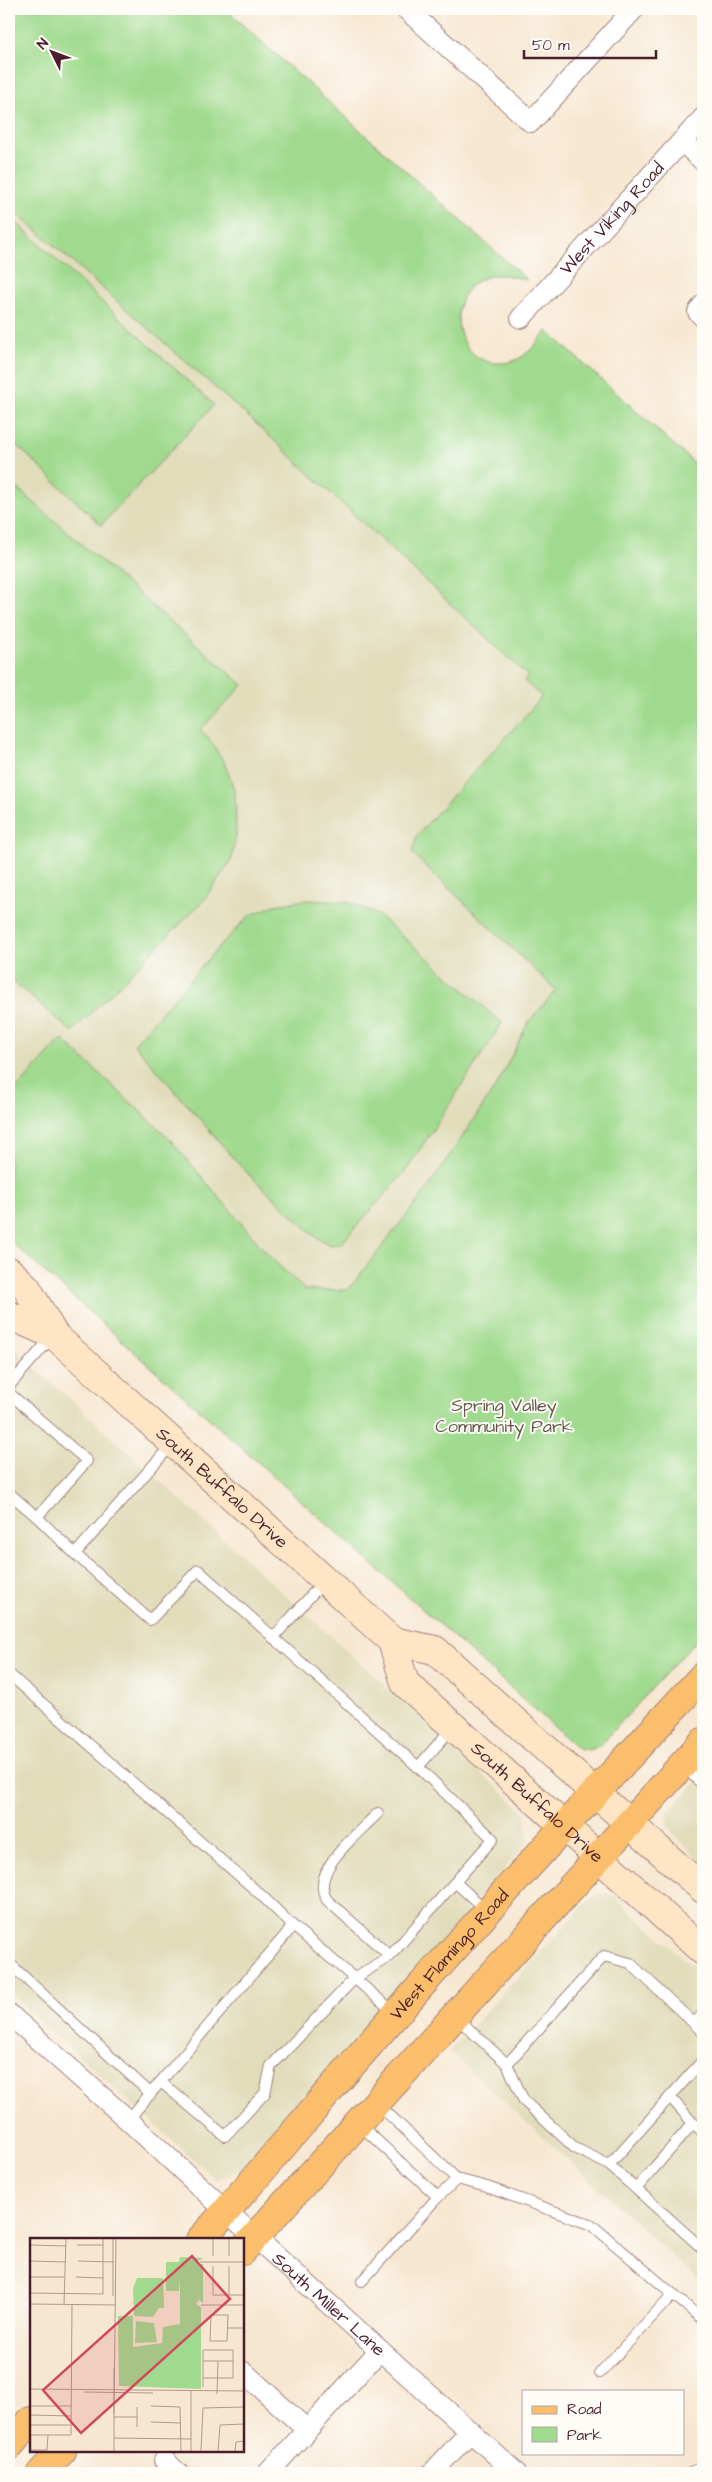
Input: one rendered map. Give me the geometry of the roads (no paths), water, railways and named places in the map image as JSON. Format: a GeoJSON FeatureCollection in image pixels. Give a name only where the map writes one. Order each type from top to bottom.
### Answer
{"type":"FeatureCollection","features":[{"type":"Feature","properties":{"kind":"main road","name":"South Buffalo Drive"},"geometry":{"type":"LineString","coordinates":[[9,1271],[28,1288],[54,1335]]}},
{"type":"Feature","properties":{"kind":"main road","name":"South Buffalo Drive"},"geometry":{"type":"LineString","coordinates":[[9,1315],[54,1335],[392,1641],[404,1683],[565,1825],[703,1951]]}},
{"type":"Feature","properties":{"kind":"main road"},"geometry":{"type":"LineString","coordinates":[[392,1641],[435,1650],[697,1880]]}},
{"type":"Feature","properties":{"kind":"main road","name":"West Flamingo Road"},"geometry":{"type":"LineString","coordinates":[[202,2238],[396,2014],[565,1825],[703,1676]]}},
{"type":"Feature","properties":{"kind":"main road"},"geometry":{"type":"LineString","coordinates":[[249,2244],[703,1742]]}},
{"type":"Feature","properties":{"kind":"main road"},"geometry":{"type":"LineString","coordinates":[[9,2446],[30,2422]]}},
{"type":"Feature","properties":{"kind":"main road"},"geometry":{"type":"LineString","coordinates":[[41,2473],[61,2452]]}},
{"type":"Feature","properties":{"kind":"street"},"geometry":{"type":"LineString","coordinates":[[406,9],[531,122],[634,9]]}},
{"type":"Feature","properties":{"kind":"street","name":"West Viking Road"},"geometry":{"type":"LineString","coordinates":[[521,318],[703,118]]}},
{"type":"Feature","properties":{"kind":"street"},"geometry":{"type":"LineString","coordinates":[[682,141],[703,161]]}},
{"type":"Feature","properties":{"kind":"street","name":"South Miller Lane"},"geometry":{"type":"LineString","coordinates":[[9,2014],[128,2120],[226,2211],[249,2244],[380,2350],[516,2473]]}},
{"type":"Feature","properties":{"kind":"street"},"geometry":{"type":"LineString","coordinates":[[268,2473],[380,2350]]}},
{"type":"Feature","properties":{"kind":"street"},"geometry":{"type":"LineString","coordinates":[[244,2372],[308,2430]]}},
{"type":"Feature","properties":{"kind":"street"},"geometry":{"type":"LineString","coordinates":[[432,2473],[471,2431]]}},
{"type":"Feature","properties":{"kind":"lane"},"geometry":{"type":"LineString","coordinates":[[9,1386],[54,1335]]}},
{"type":"Feature","properties":{"kind":"lane"},"geometry":{"type":"LineString","coordinates":[[9,1393],[87,1461],[37,1518]]}},
{"type":"Feature","properties":{"kind":"lane"},"geometry":{"type":"LineString","coordinates":[[74,1554],[173,1443]]}},
{"type":"Feature","properties":{"kind":"lane"},"geometry":{"type":"LineString","coordinates":[[9,1493],[74,1554],[150,1620],[198,1570],[418,1767],[493,1839],[390,1956],[355,1978],[272,2066],[265,2093],[225,2136],[162,2082]]}},
{"type":"Feature","properties":{"kind":"lane"},"geometry":{"type":"LineString","coordinates":[[273,1638],[325,1580]]}},
{"type":"Feature","properties":{"kind":"lane"},"geometry":{"type":"LineString","coordinates":[[9,1674],[261,1895],[293,1926],[396,2014]]}},
{"type":"Feature","properties":{"kind":"lane"},"geometry":{"type":"LineString","coordinates":[[418,1767],[452,1727]]}},
{"type":"Feature","properties":{"kind":"lane"},"geometry":{"type":"LineString","coordinates":[[682,1765],[703,1785]]}},
{"type":"Feature","properties":{"kind":"lane"},"geometry":{"type":"LineString","coordinates":[[378,1813],[327,1867],[322,1884],[322,1892],[327,1900],[390,1956]]}},
{"type":"Feature","properties":{"kind":"lane"},"geometry":{"type":"LineString","coordinates":[[456,1883],[488,1911]]}},
{"type":"Feature","properties":{"kind":"lane"},"geometry":{"type":"LineString","coordinates":[[128,2120],[293,1926]]}},
{"type":"Feature","properties":{"kind":"lane"},"geometry":{"type":"LineString","coordinates":[[507,2064],[604,1956],[630,1963],[695,2022],[703,2032]]}},
{"type":"Feature","properties":{"kind":"lane"},"geometry":{"type":"LineString","coordinates":[[9,1963],[151,2094]]}},
{"type":"Feature","properties":{"kind":"lane"},"geometry":{"type":"LineString","coordinates":[[695,2022],[703,2014]]}},
{"type":"Feature","properties":{"kind":"lane"},"geometry":{"type":"LineString","coordinates":[[454,2016],[507,2064],[524,2101],[575,2148],[610,2165],[703,2249]]}},
{"type":"Feature","properties":{"kind":"lane"},"geometry":{"type":"LineString","coordinates":[[610,2165],[703,2060]]}},
{"type":"Feature","properties":{"kind":"lane"},"geometry":{"type":"LineString","coordinates":[[670,2097],[703,2132]]}},
{"type":"Feature","properties":{"kind":"lane"},"geometry":{"type":"LineString","coordinates":[[376,2102],[457,2179],[487,2187],[592,2225],[703,2320]]}},
{"type":"Feature","properties":{"kind":"lane"},"geometry":{"type":"LineString","coordinates":[[358,2123],[438,2197]]}},
{"type":"Feature","properties":{"kind":"lane"},"geometry":{"type":"LineString","coordinates":[[636,2189],[693,2123]]}},
{"type":"Feature","properties":{"kind":"lane"},"geometry":{"type":"LineString","coordinates":[[362,2281],[438,2197],[457,2179]]}},
{"type":"Feature","properties":{"kind":"lane"},"geometry":{"type":"LineString","coordinates":[[600,2373],[673,2294]]}},
{"type":"Feature","properties":{"kind":"lane"},"geometry":{"type":"LineString","coordinates":[[688,2473],[703,2467]]}},
{"type":"Feature","properties":{"kind":"park label","name":"Spring Valley Community Park"},"geometry":{"type":"Point","coordinates":[504,1415]}}]}
